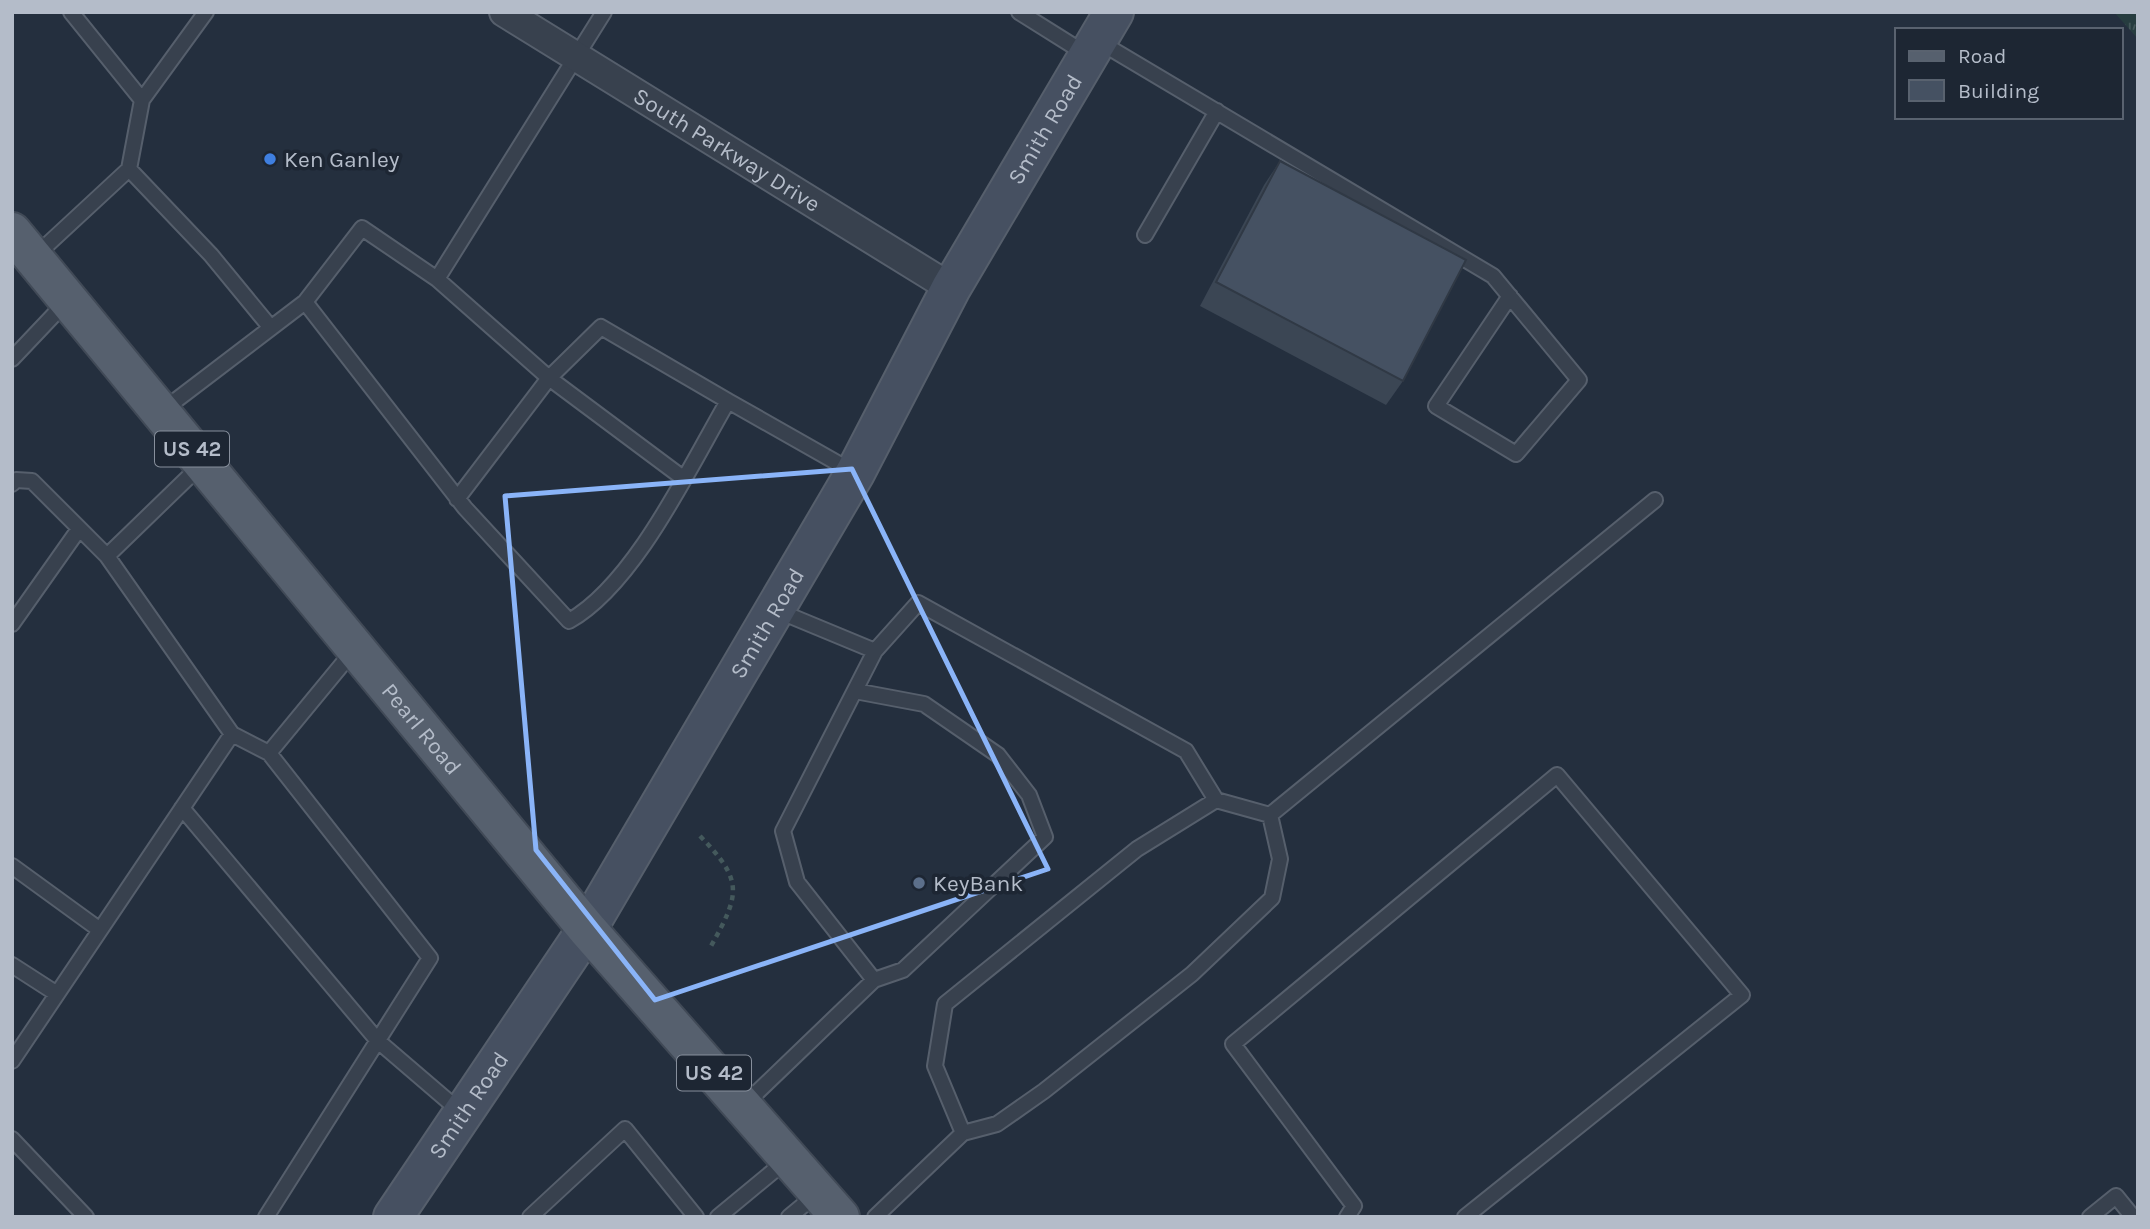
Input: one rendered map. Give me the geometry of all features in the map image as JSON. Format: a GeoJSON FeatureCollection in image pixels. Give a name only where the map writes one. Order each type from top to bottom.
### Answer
{"type":"FeatureCollection","features":[{"type":"Feature","properties":{"kind":"main road","name":"Smith Road"},"geometry":{"type":"LineString","coordinates":[[393,1217],[587,929],[855,473],[951,288],[1100,36]]}},
{"type":"Feature","properties":{"kind":"main road","name":"Pearl Road"},"geometry":{"type":"LineString","coordinates":[[21,249],[69,300],[587,929],[829,1204]]}},
{"type":"Feature","properties":{"kind":"street","name":"South Parkway Drive"},"geometry":{"type":"LineString","coordinates":[[504,12],[951,288]]}},
{"type":"Feature","properties":{"kind":"lane"},"geometry":{"type":"LineString","coordinates":[[71,12],[142,100]]}},
{"type":"Feature","properties":{"kind":"lane"},"geometry":{"type":"LineString","coordinates":[[21,249],[129,169],[142,100],[206,12]]}},
{"type":"Feature","properties":{"kind":"lane"},"geometry":{"type":"LineString","coordinates":[[437,279],[604,12]]}},
{"type":"Feature","properties":{"kind":"lane"},"geometry":{"type":"LineString","coordinates":[[1019,12],[1100,36],[1217,111],[1493,276],[1510,296],[1579,380],[1516,454],[1436,406],[1510,296]]}},
{"type":"Feature","properties":{"kind":"lane"},"geometry":{"type":"LineString","coordinates":[[1145,235],[1217,111]]}},
{"type":"Feature","properties":{"kind":"lane"},"geometry":{"type":"LineString","coordinates":[[129,169],[211,255],[271,328]]}},
{"type":"Feature","properties":{"kind":"lane"},"geometry":{"type":"LineString","coordinates":[[161,411],[305,302],[362,229],[437,279],[549,378],[683,478]]}},
{"type":"Feature","properties":{"kind":"lane"},"geometry":{"type":"LineString","coordinates":[[12,359],[69,300]]}},
{"type":"Feature","properties":{"kind":"lane"},"geometry":{"type":"LineString","coordinates":[[305,302],[457,499],[569,621],[590,609],[652,534],[728,401]]}},
{"type":"Feature","properties":{"kind":"lane"},"geometry":{"type":"LineString","coordinates":[[457,499],[549,378],[601,327],[855,473]]}},
{"type":"Feature","properties":{"kind":"lane"},"geometry":{"type":"LineString","coordinates":[[107,556],[203,463]]}},
{"type":"Feature","properties":{"kind":"lane"},"geometry":{"type":"LineString","coordinates":[[12,484],[16,480],[32,481],[107,556],[232,734],[270,753],[430,958],[266,1217]]}},
{"type":"Feature","properties":{"kind":"lane"},"geometry":{"type":"LineString","coordinates":[[1270,815],[1655,500]]}},
{"type":"Feature","properties":{"kind":"lane"},"geometry":{"type":"LineString","coordinates":[[12,624],[79,529]]}},
{"type":"Feature","properties":{"kind":"lane"},"geometry":{"type":"LineString","coordinates":[[874,980],[797,882],[783,831],[875,651],[918,603],[1186,751],[1216,800],[1270,815]]}},
{"type":"Feature","properties":{"kind":"lane"},"geometry":{"type":"LineString","coordinates":[[776,610],[875,651]]}},
{"type":"Feature","properties":{"kind":"lane"},"geometry":{"type":"LineString","coordinates":[[270,753],[355,649]]}},
{"type":"Feature","properties":{"kind":"lane"},"geometry":{"type":"LineString","coordinates":[[743,1106],[874,980],[903,970],[1045,837],[1029,795],[998,755],[924,704],[855,691]]}},
{"type":"Feature","properties":{"kind":"lane"},"geometry":{"type":"LineString","coordinates":[[12,1060],[232,734]]}},
{"type":"Feature","properties":{"kind":"lane"},"geometry":{"type":"LineString","coordinates":[[1350,1211],[1233,1044],[1557,775],[1742,995],[1465,1217]]}},
{"type":"Feature","properties":{"kind":"lane"},"geometry":{"type":"LineString","coordinates":[[963,1133],[935,1066],[945,1004],[1137,849],[1216,800]]}},
{"type":"Feature","properties":{"kind":"lane"},"geometry":{"type":"LineString","coordinates":[[182,808],[378,1041],[463,1114]]}},
{"type":"Feature","properties":{"kind":"lane"},"geometry":{"type":"LineString","coordinates":[[875,1217],[963,1133],[997,1124],[1044,1091],[1192,974],[1272,898],[1280,859],[1270,815]]}},
{"type":"Feature","properties":{"kind":"lane"},"geometry":{"type":"LineString","coordinates":[[12,866],[100,930]]}},
{"type":"Feature","properties":{"kind":"lane"},"geometry":{"type":"LineString","coordinates":[[12,965],[57,994]]}},
{"type":"Feature","properties":{"kind":"lane"},"geometry":{"type":"LineString","coordinates":[[530,1217],[625,1129],[696,1217]]}},
{"type":"Feature","properties":{"kind":"lane"},"geometry":{"type":"LineString","coordinates":[[12,1139],[86,1217]]}},
{"type":"Feature","properties":{"kind":"lane"},"geometry":{"type":"LineString","coordinates":[[718,1217],[789,1158]]}},
{"type":"Feature","properties":{"kind":"lane"},"geometry":{"type":"LineString","coordinates":[[2090,1217],[2116,1196],[2133,1217]]}},
{"type":"Feature","properties":{"kind":"lane"},"geometry":{"type":"LineString","coordinates":[[789,1217],[829,1204]]}},
{"type":"Feature","properties":{"kind":"path"},"geometry":{"type":"LineString","coordinates":[[700,836],[724,860],[734,886],[732,909],[711,946]]}},
{"type":"Feature","properties":{"kind":"highlighted area"},"geometry":{"type":"Polygon","coordinates":[[[852,469],[1048,869],[655,1000],[536,850],[505,496],[852,469]]]}},
{"type":"Feature","properties":{"kind":"green space"},"geometry":{"type":"Polygon","coordinates":[[[2114,12],[2138,12],[2138,39],[2114,12]]]}},
{"type":"Feature","properties":{"kind":"building"},"geometry":{"type":"Polygon","coordinates":[[[1280,161],[1466,260],[1403,381],[1216,282],[1280,161]]]}},
{"type":"Feature","properties":{"kind":"place","name":"Ken Ganley"},"geometry":{"type":"Point","coordinates":[270,159]}},
{"type":"Feature","properties":{"kind":"place","name":"KeyBank"},"geometry":{"type":"Point","coordinates":[919,883]}}]}
